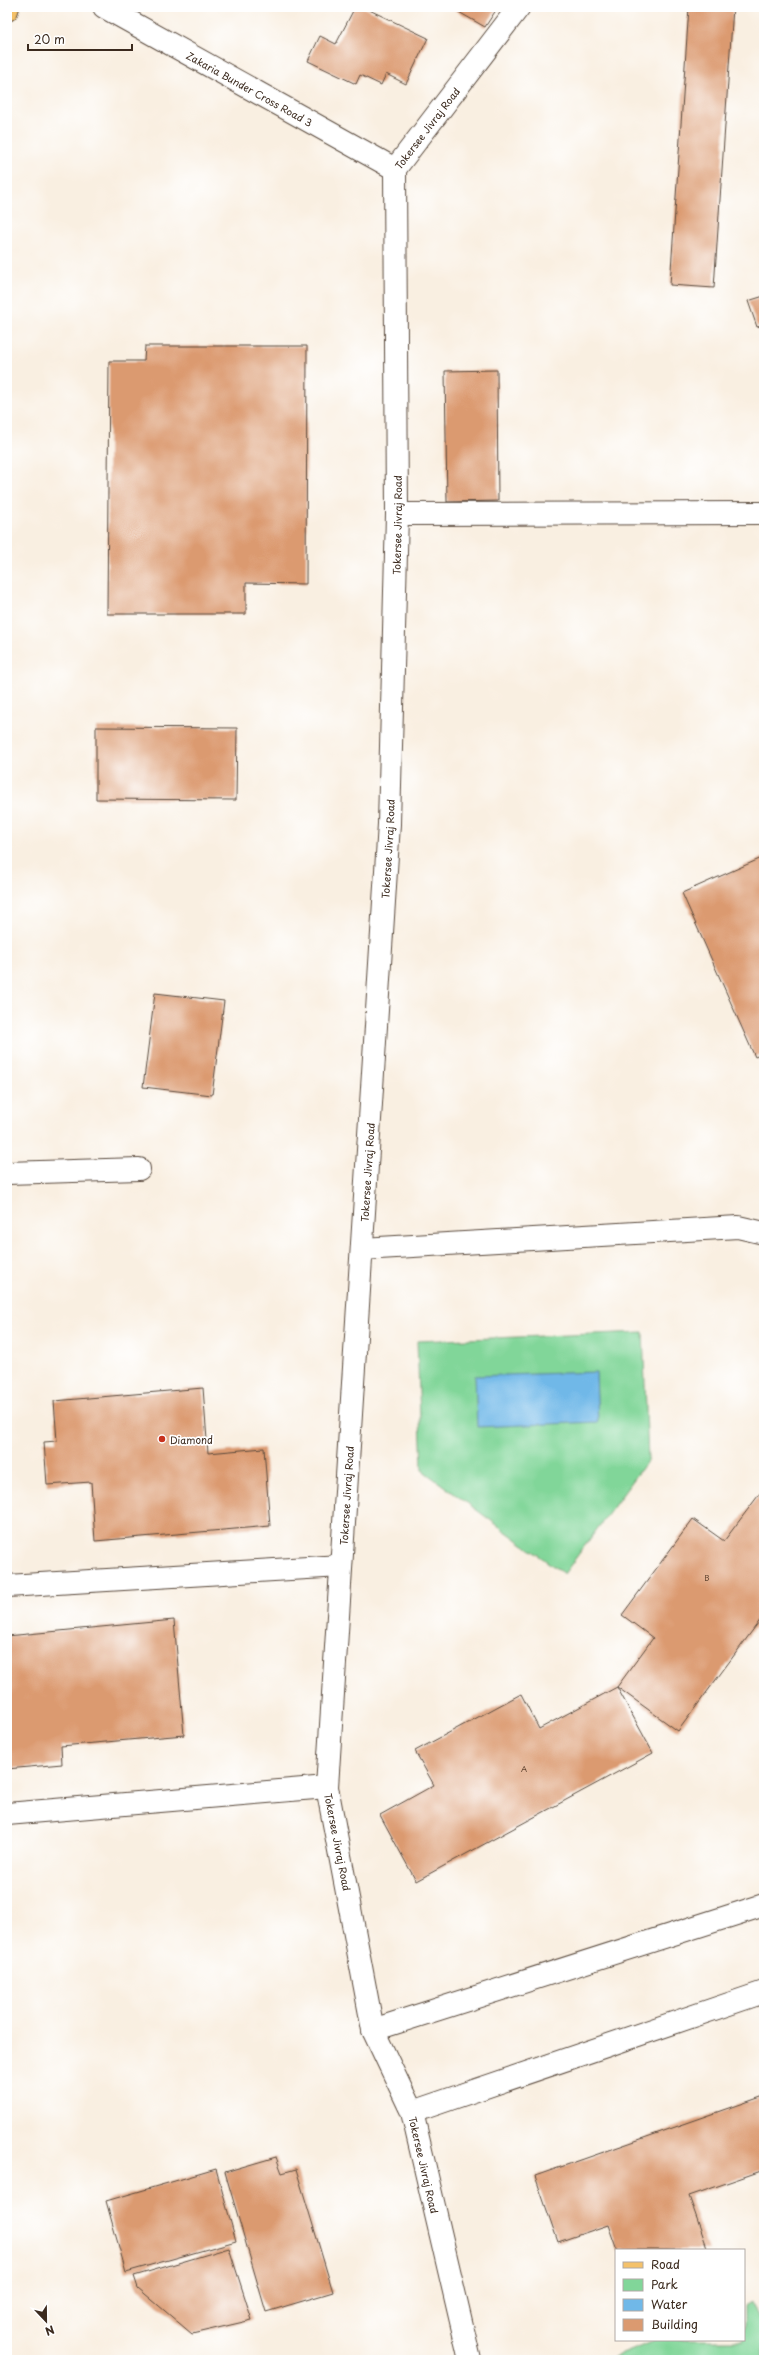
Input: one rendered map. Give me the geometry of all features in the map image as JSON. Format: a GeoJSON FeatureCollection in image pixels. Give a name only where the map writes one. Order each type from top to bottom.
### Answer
{"type":"FeatureCollection","features":[{"type":"Feature","properties":{"kind":"street","name":"Zakaria Bunder Cross Road 3"},"geometry":{"type":"LineString","coordinates":[[104,7],[395,169]]}},
{"type":"Feature","properties":{"kind":"street","name":"Tokersee Jivraj Road"},"geometry":{"type":"LineString","coordinates":[[470,2360],[412,2112],[373,2030],[328,1787],[388,824],[397,514],[395,169],[519,7]]}},
{"type":"Feature","properties":{"kind":"street"},"geometry":{"type":"LineString","coordinates":[[397,514],[764,513]]}},
{"type":"Feature","properties":{"kind":"street"},"geometry":{"type":"LineString","coordinates":[[7,1173],[139,1169]]}},
{"type":"Feature","properties":{"kind":"street"},"geometry":{"type":"LineString","coordinates":[[362,1249],[738,1227],[764,1233]]}},
{"type":"Feature","properties":{"kind":"street"},"geometry":{"type":"LineString","coordinates":[[7,1586],[341,1566]]}},
{"type":"Feature","properties":{"kind":"street"},"geometry":{"type":"LineString","coordinates":[[7,1814],[328,1787]]}},
{"type":"Feature","properties":{"kind":"street"},"geometry":{"type":"LineString","coordinates":[[373,2030],[764,1905]]}},
{"type":"Feature","properties":{"kind":"street"},"geometry":{"type":"LineString","coordinates":[[412,2112],[764,1992]]}},
{"type":"Feature","properties":{"kind":"green space"},"geometry":{"type":"Polygon","coordinates":[[[643,1332],[648,1460],[564,1574],[422,1470],[417,1341],[643,1332]]]}},
{"type":"Feature","properties":{"kind":"green space"},"geometry":{"type":"Polygon","coordinates":[[[752,2302],[764,2333],[764,2360],[606,2360],[654,2341],[745,2341],[745,2306],[752,2302]]]}},
{"type":"Feature","properties":{"kind":"water"},"geometry":{"type":"Polygon","coordinates":[[[596,1372],[598,1422],[477,1427],[475,1376],[596,1372]]]}},
{"type":"Feature","properties":{"kind":"building"},"geometry":{"type":"Polygon","coordinates":[[[355,7],[363,7],[428,38],[406,84],[386,74],[381,85],[360,75],[356,84],[308,61],[320,36],[336,44],[355,7]]]}},
{"type":"Feature","properties":{"kind":"building"},"geometry":{"type":"Polygon","coordinates":[[[450,7],[498,7],[485,27],[450,7]]]}},
{"type":"Feature","properties":{"kind":"building"},"geometry":{"type":"Polygon","coordinates":[[[689,7],[733,7],[714,288],[670,285],[689,7]]]}},
{"type":"Feature","properties":{"kind":"building"},"geometry":{"type":"Polygon","coordinates":[[[764,296],[764,325],[757,327],[748,301],[764,296]]]}},
{"type":"Feature","properties":{"kind":"building"},"geometry":{"type":"Polygon","coordinates":[[[145,346],[307,346],[306,584],[246,583],[246,614],[107,614],[109,361],[144,361],[145,346]]]}},
{"type":"Feature","properties":{"kind":"building"},"geometry":{"type":"Polygon","coordinates":[[[497,370],[498,501],[447,502],[445,371],[497,370]]]}},
{"type":"Feature","properties":{"kind":"building"},"geometry":{"type":"Polygon","coordinates":[[[96,727],[237,728],[236,800],[96,799],[96,727]]]}},
{"type":"Feature","properties":{"kind":"building"},"geometry":{"type":"Polygon","coordinates":[[[764,857],[764,1053],[755,1057],[682,893],[764,857]]]}},
{"type":"Feature","properties":{"kind":"building"},"geometry":{"type":"Polygon","coordinates":[[[155,993],[224,1001],[212,1095],[143,1087],[155,993]]]}},
{"type":"Feature","properties":{"kind":"building"},"geometry":{"type":"Polygon","coordinates":[[[203,1388],[208,1453],[264,1448],[270,1526],[95,1541],[91,1482],[47,1485],[44,1442],[57,1441],[54,1401],[203,1388]]]}},
{"type":"Feature","properties":{"kind":"building"},"geometry":{"type":"Polygon","coordinates":[[[764,1488],[764,1615],[678,1731],[617,1687],[653,1638],[622,1615],[693,1519],[724,1541],[764,1488]]]}},
{"type":"Feature","properties":{"kind":"building"},"geometry":{"type":"Polygon","coordinates":[[[174,1620],[184,1735],[61,1746],[62,1764],[7,1769],[7,1636],[174,1620]]]}},
{"type":"Feature","properties":{"kind":"building"},"geometry":{"type":"Polygon","coordinates":[[[617,1687],[653,1753],[416,1881],[380,1815],[434,1785],[415,1751],[521,1694],[539,1729],[617,1687]]]}},
{"type":"Feature","properties":{"kind":"building"},"geometry":{"type":"Polygon","coordinates":[[[764,2096],[764,2170],[689,2196],[708,2249],[617,2249],[608,2225],[558,2242],[535,2176],[764,2096]]]}},
{"type":"Feature","properties":{"kind":"building"},"geometry":{"type":"Polygon","coordinates":[[[276,2157],[282,2173],[296,2169],[333,2292],[266,2312],[225,2172],[276,2157]]]}},
{"type":"Feature","properties":{"kind":"building"},"geometry":{"type":"Polygon","coordinates":[[[216,2169],[236,2241],[126,2272],[106,2201],[216,2169]]]}},
{"type":"Feature","properties":{"kind":"building"},"geometry":{"type":"Polygon","coordinates":[[[229,2248],[252,2320],[192,2334],[138,2288],[134,2276],[229,2248]]]}},
{"type":"Feature","properties":{"kind":"place","name":"Diamond"},"geometry":{"type":"Point","coordinates":[162,1439]}}]}
